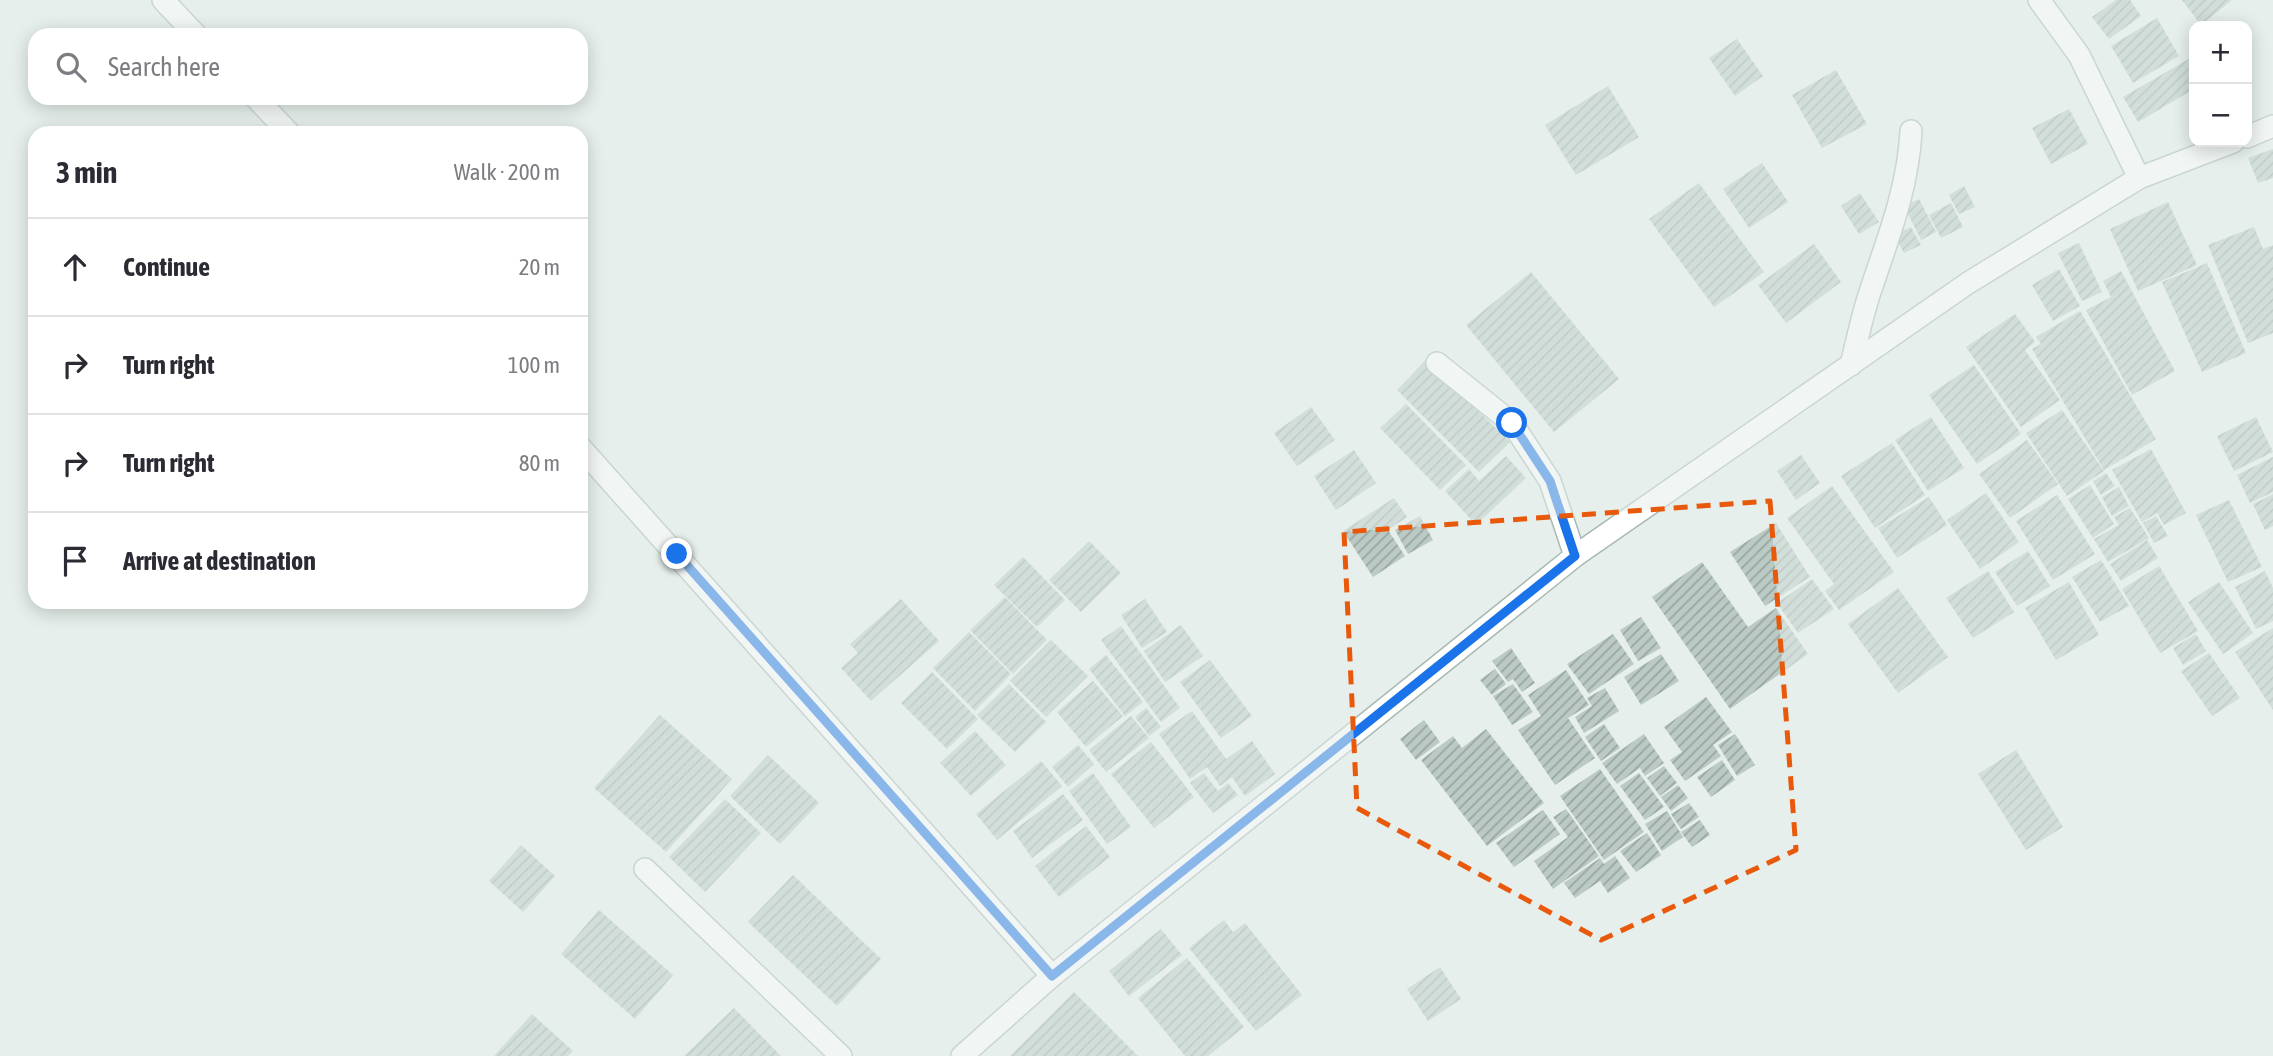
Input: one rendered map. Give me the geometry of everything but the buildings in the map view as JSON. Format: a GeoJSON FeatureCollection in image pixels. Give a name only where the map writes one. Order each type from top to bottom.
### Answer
{"type":"FeatureCollection","features":[{"type":"Feature","properties":{"kind":"street"},"geometry":{"type":"LineString","coordinates":[[163,0],[189,28]]}},
{"type":"Feature","properties":{"kind":"street"},"geometry":{"type":"LineString","coordinates":[[2039,0],[2079,55],[2140,178]]}},
{"type":"Feature","properties":{"kind":"street"},"geometry":{"type":"LineString","coordinates":[[263,105],[282,126]]}},
{"type":"Feature","properties":{"kind":"street"},"geometry":{"type":"LineString","coordinates":[[2252,134],[2273,126]]}},
{"type":"Feature","properties":{"kind":"street"},"geometry":{"type":"LineString","coordinates":[[1851,365],[1869,295],[1897,218],[1910,165],[1911,131]]}},
{"type":"Feature","properties":{"kind":"street"},"geometry":{"type":"LineString","coordinates":[[962,1056],[1052,976],[1575,556],[1968,283],[2140,178],[2221,147]]}},
{"type":"Feature","properties":{"kind":"street"},"geometry":{"type":"LineString","coordinates":[[1437,363],[1512,423],[1550,481],[1575,556]]}},
{"type":"Feature","properties":{"kind":"street"},"geometry":{"type":"LineString","coordinates":[[588,456],[1052,976]]}},
{"type":"Feature","properties":{"kind":"street"},"geometry":{"type":"LineString","coordinates":[[645,869],[841,1056]]}},
{"type":"Feature","properties":{"kind":"highlighted area"},"geometry":{"type":"Polygon","coordinates":[[[1770,501],[1796,850],[1601,940],[1357,808],[1344,532],[1770,501]]]}},
{"type":"Feature","properties":{"kind":"route"},"geometry":{"type":"LineString","coordinates":[[677,554],[1052,976],[1575,556],[1550,481],[1512,423]]}}]}
